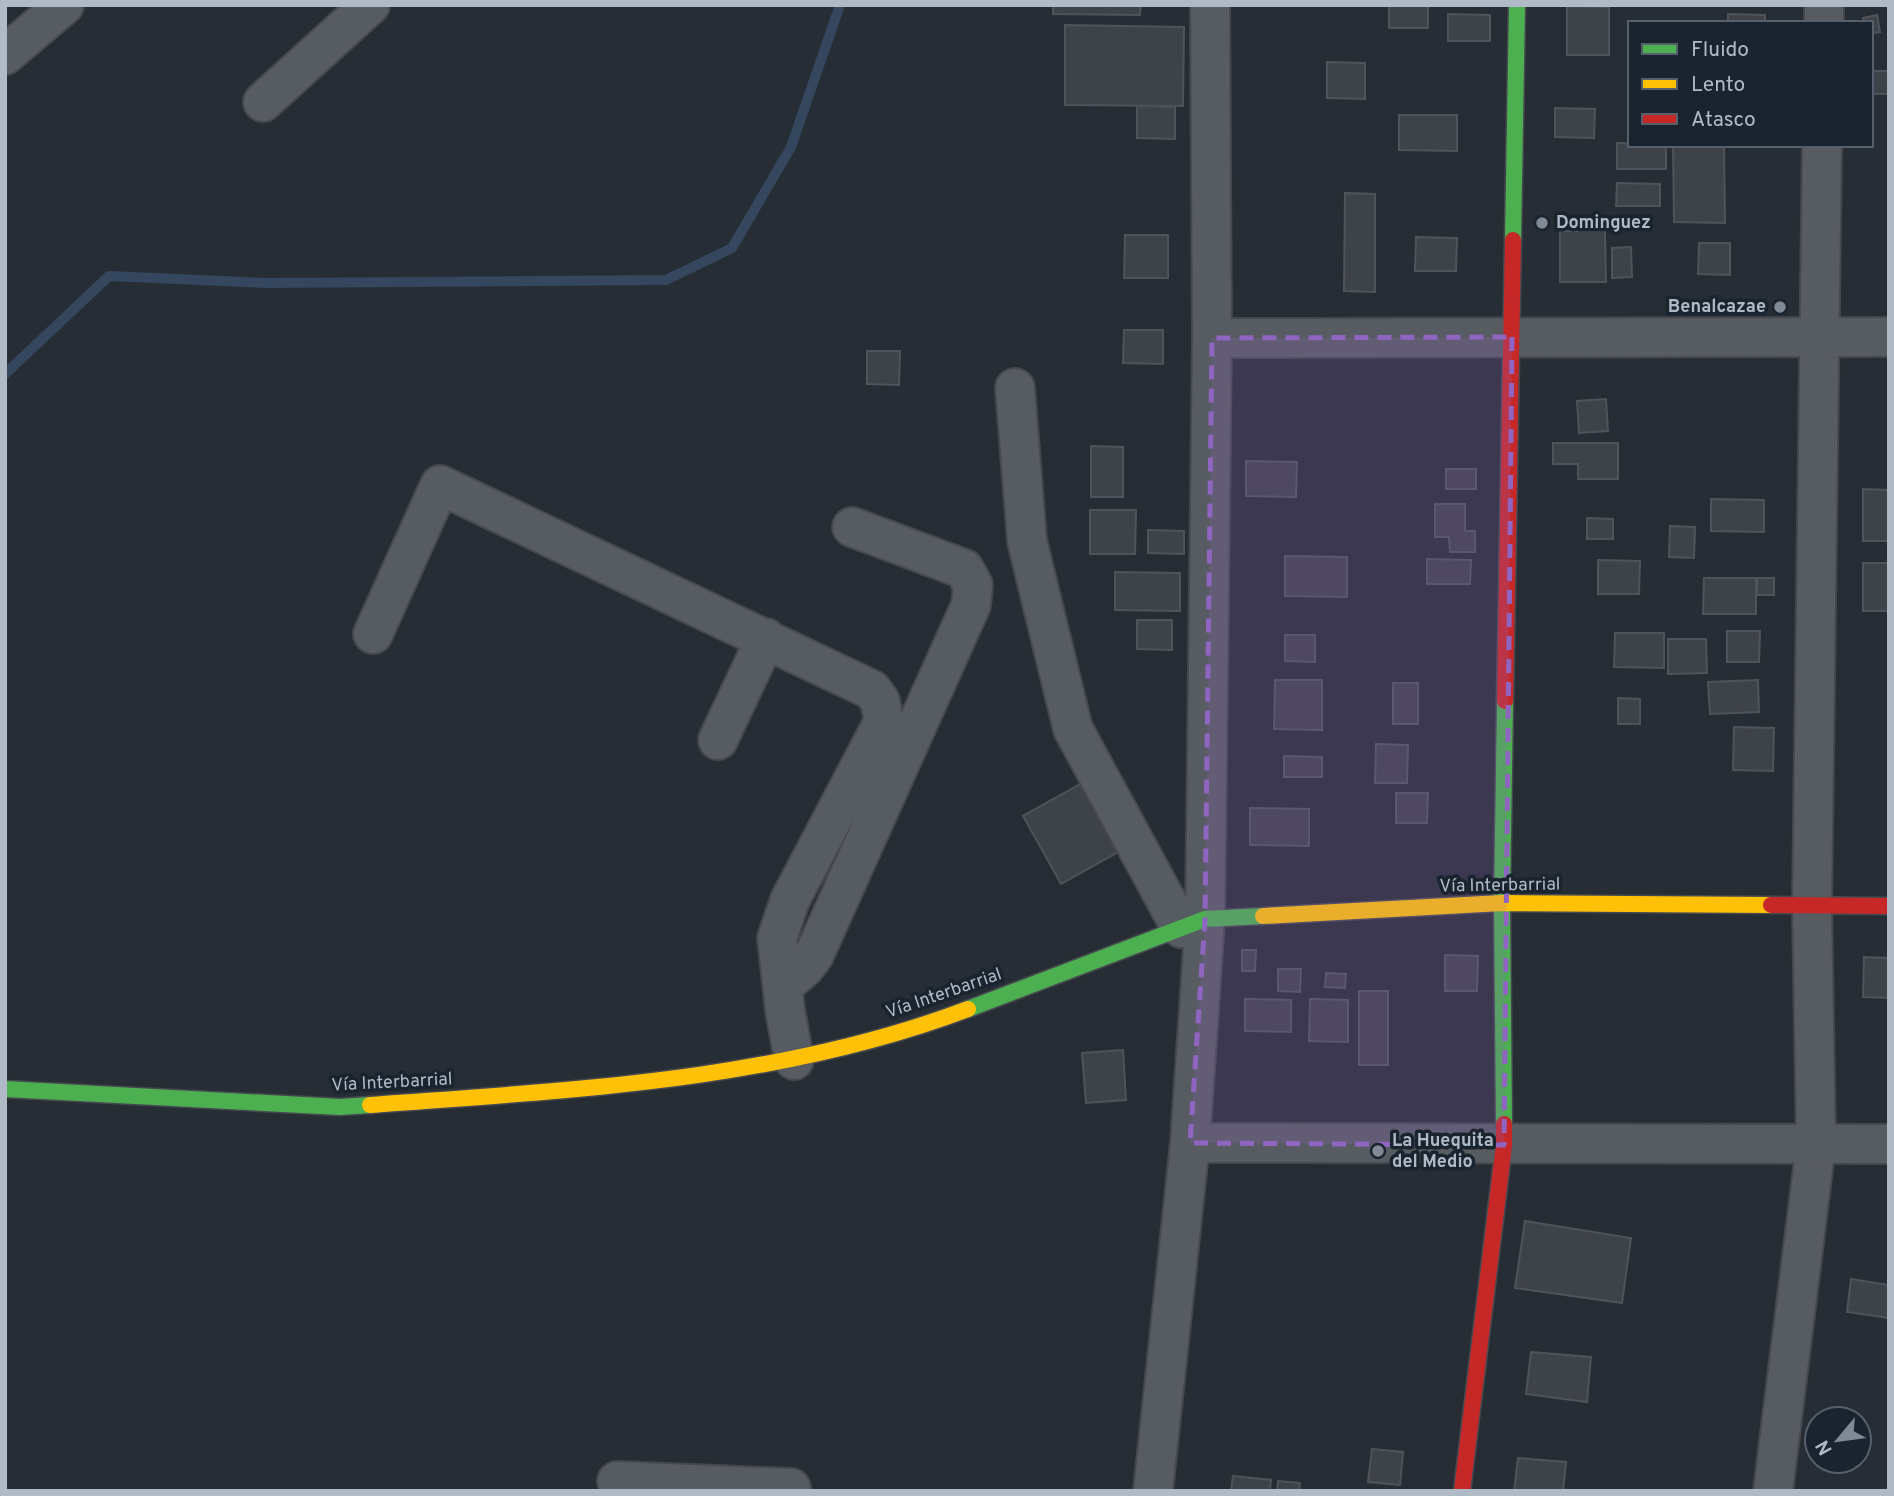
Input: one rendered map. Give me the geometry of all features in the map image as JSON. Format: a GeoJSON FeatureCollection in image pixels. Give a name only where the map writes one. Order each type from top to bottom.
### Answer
{"type":"FeatureCollection","features":[{"type":"Feature","properties":{"kind":"main road"},"geometry":{"type":"LineString","coordinates":[[1462,1491],[1504,1145],[1502,903],[1517,5]]}},
{"type":"Feature","properties":{"kind":"main road","name":"Vía Interbarrial"},"geometry":{"type":"LineString","coordinates":[[5,1088],[340,1107],[597,1088],[794,1059],[933,1022],[1193,924],[1502,903],[1889,906]]}},
{"type":"Feature","properties":{"kind":"street"},"geometry":{"type":"LineString","coordinates":[[5,55],[64,5]]}},
{"type":"Feature","properties":{"kind":"street"},"geometry":{"type":"LineString","coordinates":[[263,102],[370,5]]}},
{"type":"Feature","properties":{"kind":"street"},"geometry":{"type":"LineString","coordinates":[[1153,1491],[1190,1143],[1193,924],[1212,338],[1210,5]]}},
{"type":"Feature","properties":{"kind":"street"},"geometry":{"type":"LineString","coordinates":[[1773,1491],[1816,1144],[1812,906],[1822,147]]}},
{"type":"Feature","properties":{"kind":"street"},"geometry":{"type":"LineString","coordinates":[[1212,338],[1889,337]]}},
{"type":"Feature","properties":{"kind":"street"},"geometry":{"type":"LineString","coordinates":[[1015,388],[1027,541],[1073,729],[1193,924]]}},
{"type":"Feature","properties":{"kind":"street"},"geometry":{"type":"LineString","coordinates":[[373,634],[440,485],[872,690],[880,701],[884,721],[782,920],[777,938],[794,1059]]}},
{"type":"Feature","properties":{"kind":"street"},"geometry":{"type":"LineString","coordinates":[[783,985],[805,967],[814,955],[971,606],[973,585],[964,569],[852,527]]}},
{"type":"Feature","properties":{"kind":"street"},"geometry":{"type":"LineString","coordinates":[[718,740],[766,638]]}},
{"type":"Feature","properties":{"kind":"street"},"geometry":{"type":"LineString","coordinates":[[1190,1143],[1889,1144]]}},
{"type":"Feature","properties":{"kind":"street"},"geometry":{"type":"LineString","coordinates":[[617,1481],[797,1490]]}},
{"type":"Feature","properties":{"kind":"highlighted area"},"geometry":{"type":"Polygon","coordinates":[[[1512,337],[1504,1145],[1190,1143],[1205,919],[1212,338],[1512,337]]]}},
{"type":"Feature","properties":{"kind":"building"},"geometry":{"type":"Polygon","coordinates":[[[1053,5],[1141,5],[1140,15],[1053,14],[1053,5]]]}},
{"type":"Feature","properties":{"kind":"building"},"geometry":{"type":"Polygon","coordinates":[[[1389,5],[1428,5],[1428,28],[1389,28],[1389,5]]]}},
{"type":"Feature","properties":{"kind":"building"},"geometry":{"type":"Polygon","coordinates":[[[1567,6],[1609,7],[1609,55],[1567,55],[1567,6]]]}},
{"type":"Feature","properties":{"kind":"building"},"geometry":{"type":"Polygon","coordinates":[[[1448,14],[1490,15],[1490,41],[1448,41],[1448,14]]]}},
{"type":"Feature","properties":{"kind":"building"},"geometry":{"type":"Polygon","coordinates":[[[1728,14],[1765,15],[1765,21],[1728,21],[1728,14]]]}},
{"type":"Feature","properties":{"kind":"building"},"geometry":{"type":"Polygon","coordinates":[[[1877,15],[1880,32],[1873,33],[1873,21],[1864,21],[1863,18],[1877,15]]]}},
{"type":"Feature","properties":{"kind":"building"},"geometry":{"type":"Polygon","coordinates":[[[1065,25],[1184,27],[1183,106],[1065,105],[1065,25]]]}},
{"type":"Feature","properties":{"kind":"building"},"geometry":{"type":"Polygon","coordinates":[[[1327,62],[1365,63],[1365,99],[1327,98],[1327,62]]]}},
{"type":"Feature","properties":{"kind":"building"},"geometry":{"type":"Polygon","coordinates":[[[1873,71],[1889,71],[1889,94],[1873,94],[1873,71]]]}},
{"type":"Feature","properties":{"kind":"building"},"geometry":{"type":"Polygon","coordinates":[[[1137,106],[1175,107],[1175,139],[1137,138],[1137,106]]]}},
{"type":"Feature","properties":{"kind":"building"},"geometry":{"type":"Polygon","coordinates":[[[1555,108],[1595,109],[1594,138],[1555,137],[1555,108]]]}},
{"type":"Feature","properties":{"kind":"building"},"geometry":{"type":"Polygon","coordinates":[[[1399,115],[1457,115],[1457,151],[1399,150],[1399,115]]]}},
{"type":"Feature","properties":{"kind":"building"},"geometry":{"type":"Polygon","coordinates":[[[1617,143],[1628,143],[1628,147],[1666,147],[1666,169],[1617,169],[1617,143]]]}},
{"type":"Feature","properties":{"kind":"building"},"geometry":{"type":"Polygon","coordinates":[[[1673,147],[1724,147],[1725,223],[1674,222],[1673,147]]]}},
{"type":"Feature","properties":{"kind":"building"},"geometry":{"type":"Polygon","coordinates":[[[1617,183],[1660,184],[1660,206],[1616,206],[1617,183]]]}},
{"type":"Feature","properties":{"kind":"building"},"geometry":{"type":"Polygon","coordinates":[[[1345,193],[1375,194],[1375,292],[1344,291],[1345,193]]]}},
{"type":"Feature","properties":{"kind":"building"},"geometry":{"type":"Polygon","coordinates":[[[1560,231],[1605,231],[1606,282],[1560,282],[1560,231]]]}},
{"type":"Feature","properties":{"kind":"building"},"geometry":{"type":"Polygon","coordinates":[[[1125,235],[1168,235],[1168,278],[1124,278],[1125,235]]]}},
{"type":"Feature","properties":{"kind":"building"},"geometry":{"type":"Polygon","coordinates":[[[1416,237],[1457,238],[1456,271],[1415,271],[1416,237]]]}},
{"type":"Feature","properties":{"kind":"building"},"geometry":{"type":"Polygon","coordinates":[[[1699,243],[1730,243],[1730,275],[1698,274],[1699,243]]]}},
{"type":"Feature","properties":{"kind":"building"},"geometry":{"type":"Polygon","coordinates":[[[1631,247],[1632,277],[1612,278],[1612,248],[1631,247]]]}},
{"type":"Feature","properties":{"kind":"building"},"geometry":{"type":"Polygon","coordinates":[[[1124,330],[1163,330],[1163,364],[1123,363],[1124,330]]]}},
{"type":"Feature","properties":{"kind":"building"},"geometry":{"type":"Polygon","coordinates":[[[867,351],[900,351],[899,385],[867,384],[867,351]]]}},
{"type":"Feature","properties":{"kind":"building"},"geometry":{"type":"Polygon","coordinates":[[[1606,399],[1608,431],[1579,433],[1577,401],[1606,399]]]}},
{"type":"Feature","properties":{"kind":"building"},"geometry":{"type":"Polygon","coordinates":[[[1553,443],[1618,443],[1618,479],[1578,479],[1578,464],[1553,464],[1553,443]]]}},
{"type":"Feature","properties":{"kind":"building"},"geometry":{"type":"Polygon","coordinates":[[[1091,446],[1123,447],[1123,497],[1091,497],[1091,446]]]}},
{"type":"Feature","properties":{"kind":"building"},"geometry":{"type":"Polygon","coordinates":[[[1246,461],[1297,462],[1296,497],[1246,496],[1246,461]]]}},
{"type":"Feature","properties":{"kind":"building"},"geometry":{"type":"Polygon","coordinates":[[[1446,469],[1476,469],[1476,489],[1446,489],[1446,469]]]}},
{"type":"Feature","properties":{"kind":"building"},"geometry":{"type":"Polygon","coordinates":[[[1863,489],[1889,490],[1889,541],[1863,541],[1863,489]]]}},
{"type":"Feature","properties":{"kind":"building"},"geometry":{"type":"Polygon","coordinates":[[[1711,499],[1764,500],[1764,532],[1711,531],[1711,499]]]}},
{"type":"Feature","properties":{"kind":"building"},"geometry":{"type":"Polygon","coordinates":[[[1435,504],[1465,504],[1465,531],[1475,531],[1475,552],[1450,552],[1449,537],[1435,537],[1435,504]]]}},
{"type":"Feature","properties":{"kind":"building"},"geometry":{"type":"Polygon","coordinates":[[[1090,510],[1136,510],[1135,554],[1090,554],[1090,510]]]}},
{"type":"Feature","properties":{"kind":"building"},"geometry":{"type":"Polygon","coordinates":[[[1587,518],[1613,519],[1613,539],[1587,539],[1587,518]]]}},
{"type":"Feature","properties":{"kind":"building"},"geometry":{"type":"Polygon","coordinates":[[[1670,526],[1695,527],[1694,558],[1669,557],[1670,526]]]}},
{"type":"Feature","properties":{"kind":"building"},"geometry":{"type":"Polygon","coordinates":[[[1148,530],[1184,531],[1184,554],[1148,553],[1148,530]]]}},
{"type":"Feature","properties":{"kind":"building"},"geometry":{"type":"Polygon","coordinates":[[[1285,556],[1347,557],[1347,597],[1285,596],[1285,556]]]}},
{"type":"Feature","properties":{"kind":"building"},"geometry":{"type":"Polygon","coordinates":[[[1427,559],[1471,560],[1470,584],[1427,584],[1427,559]]]}},
{"type":"Feature","properties":{"kind":"building"},"geometry":{"type":"Polygon","coordinates":[[[1598,560],[1640,561],[1639,594],[1598,594],[1598,560]]]}},
{"type":"Feature","properties":{"kind":"building"},"geometry":{"type":"Polygon","coordinates":[[[1863,563],[1889,563],[1889,611],[1863,611],[1863,563]]]}},
{"type":"Feature","properties":{"kind":"building"},"geometry":{"type":"Polygon","coordinates":[[[1115,572],[1180,573],[1180,611],[1115,610],[1115,572]]]}},
{"type":"Feature","properties":{"kind":"building"},"geometry":{"type":"Polygon","coordinates":[[[1704,578],[1756,578],[1756,614],[1703,614],[1704,578]]]}},
{"type":"Feature","properties":{"kind":"building"},"geometry":{"type":"Polygon","coordinates":[[[1757,578],[1774,578],[1774,595],[1757,595],[1757,578]]]}},
{"type":"Feature","properties":{"kind":"building"},"geometry":{"type":"Polygon","coordinates":[[[1137,620],[1172,620],[1172,650],[1137,649],[1137,620]]]}},
{"type":"Feature","properties":{"kind":"building"},"geometry":{"type":"Polygon","coordinates":[[[1727,631],[1760,631],[1759,662],[1727,662],[1727,631]]]}},
{"type":"Feature","properties":{"kind":"building"},"geometry":{"type":"Polygon","coordinates":[[[1615,633],[1664,633],[1664,668],[1614,667],[1615,633]]]}},
{"type":"Feature","properties":{"kind":"building"},"geometry":{"type":"Polygon","coordinates":[[[1285,635],[1315,635],[1315,662],[1285,661],[1285,635]]]}},
{"type":"Feature","properties":{"kind":"building"},"geometry":{"type":"Polygon","coordinates":[[[1668,639],[1706,639],[1707,673],[1668,674],[1668,639]]]}},
{"type":"Feature","properties":{"kind":"building"},"geometry":{"type":"Polygon","coordinates":[[[1275,680],[1322,680],[1322,730],[1274,729],[1275,680]]]}},
{"type":"Feature","properties":{"kind":"building"},"geometry":{"type":"Polygon","coordinates":[[[1758,680],[1759,712],[1710,714],[1708,682],[1758,680]]]}},
{"type":"Feature","properties":{"kind":"building"},"geometry":{"type":"Polygon","coordinates":[[[1393,683],[1418,683],[1418,724],[1393,724],[1393,683]]]}},
{"type":"Feature","properties":{"kind":"building"},"geometry":{"type":"Polygon","coordinates":[[[1618,698],[1640,699],[1640,724],[1618,724],[1618,698]]]}},
{"type":"Feature","properties":{"kind":"building"},"geometry":{"type":"Polygon","coordinates":[[[1734,727],[1774,728],[1773,771],[1733,770],[1734,727]]]}},
{"type":"Feature","properties":{"kind":"building"},"geometry":{"type":"Polygon","coordinates":[[[1376,744],[1408,745],[1407,783],[1375,783],[1376,744]]]}},
{"type":"Feature","properties":{"kind":"building"},"geometry":{"type":"Polygon","coordinates":[[[1284,756],[1322,757],[1322,777],[1284,777],[1284,756]]]}},
{"type":"Feature","properties":{"kind":"building"},"geometry":{"type":"Polygon","coordinates":[[[1080,784],[1118,852],[1061,884],[1023,816],[1080,784]]]}},
{"type":"Feature","properties":{"kind":"building"},"geometry":{"type":"Polygon","coordinates":[[[1396,793],[1428,793],[1427,823],[1396,823],[1396,793]]]}},
{"type":"Feature","properties":{"kind":"building"},"geometry":{"type":"Polygon","coordinates":[[[1250,808],[1309,809],[1309,846],[1250,845],[1250,808]]]}},
{"type":"Feature","properties":{"kind":"building"},"geometry":{"type":"Polygon","coordinates":[[[1242,950],[1256,950],[1255,971],[1242,971],[1242,950]]]}},
{"type":"Feature","properties":{"kind":"building"},"geometry":{"type":"Polygon","coordinates":[[[1445,955],[1478,956],[1477,991],[1445,991],[1445,955]]]}},
{"type":"Feature","properties":{"kind":"building"},"geometry":{"type":"Polygon","coordinates":[[[1864,957],[1889,958],[1889,998],[1863,997],[1864,957]]]}},
{"type":"Feature","properties":{"kind":"building"},"geometry":{"type":"Polygon","coordinates":[[[1278,969],[1301,969],[1300,992],[1278,991],[1278,969]]]}},
{"type":"Feature","properties":{"kind":"building"},"geometry":{"type":"Polygon","coordinates":[[[1326,973],[1346,974],[1345,988],[1325,987],[1326,973]]]}},
{"type":"Feature","properties":{"kind":"building"},"geometry":{"type":"Polygon","coordinates":[[[1359,991],[1388,991],[1388,1065],[1359,1065],[1359,991]]]}},
{"type":"Feature","properties":{"kind":"building"},"geometry":{"type":"Polygon","coordinates":[[[1245,999],[1291,1000],[1291,1032],[1245,1031],[1245,999]]]}},
{"type":"Feature","properties":{"kind":"building"},"geometry":{"type":"Polygon","coordinates":[[[1310,999],[1348,1000],[1348,1042],[1309,1041],[1310,999]]]}},
{"type":"Feature","properties":{"kind":"building"},"geometry":{"type":"Polygon","coordinates":[[[1123,1050],[1126,1100],[1086,1103],[1082,1053],[1123,1050]]]}},
{"type":"Feature","properties":{"kind":"building"},"geometry":{"type":"Polygon","coordinates":[[[1525,1221],[1631,1238],[1622,1303],[1515,1288],[1525,1221]]]}},
{"type":"Feature","properties":{"kind":"building"},"geometry":{"type":"Polygon","coordinates":[[[1851,1279],[1889,1285],[1889,1318],[1847,1312],[1851,1279]]]}},
{"type":"Feature","properties":{"kind":"building"},"geometry":{"type":"Polygon","coordinates":[[[1531,1352],[1591,1357],[1587,1402],[1526,1394],[1531,1352]]]}},
{"type":"Feature","properties":{"kind":"building"},"geometry":{"type":"Polygon","coordinates":[[[1372,1449],[1403,1452],[1400,1485],[1368,1482],[1372,1449]]]}},
{"type":"Feature","properties":{"kind":"building"},"geometry":{"type":"Polygon","coordinates":[[[1518,1458],[1566,1462],[1563,1491],[1514,1491],[1518,1458]]]}},
{"type":"Feature","properties":{"kind":"building"},"geometry":{"type":"Polygon","coordinates":[[[1233,1476],[1271,1480],[1270,1491],[1231,1491],[1233,1476]]]}},
{"type":"Feature","properties":{"kind":"building"},"geometry":{"type":"Polygon","coordinates":[[[1278,1481],[1300,1483],[1299,1491],[1277,1491],[1278,1481]]]}},
{"type":"Feature","properties":{"kind":"waterway"},"geometry":{"type":"LineString","coordinates":[[5,374],[109,276],[265,283],[666,280],[732,248],[791,147],[840,5]]}},
{"type":"Feature","properties":{"kind":"traffic: fast"},"geometry":{"type":"LineString","coordinates":[[1513,240],[1517,5]]}},
{"type":"Feature","properties":{"kind":"traffic: fast"},"geometry":{"type":"LineString","coordinates":[[1504,1124],[1502,903],[1505,701]]}},
{"type":"Feature","properties":{"kind":"traffic: fast"},"geometry":{"type":"LineString","coordinates":[[968,1009],[1205,919],[1263,916]]}},
{"type":"Feature","properties":{"kind":"traffic: fast"},"geometry":{"type":"LineString","coordinates":[[5,1089],[340,1107],[370,1105]]}},
{"type":"Feature","properties":{"kind":"traffic: slow"},"geometry":{"type":"LineString","coordinates":[[1263,916],[1502,903],[1771,905]]}},
{"type":"Feature","properties":{"kind":"traffic: slow"},"geometry":{"type":"LineString","coordinates":[[370,1105],[597,1087],[748,1067],[823,1052],[896,1033],[968,1009]]}},
{"type":"Feature","properties":{"kind":"traffic: jam"},"geometry":{"type":"LineString","coordinates":[[1505,701],[1513,240]]}},
{"type":"Feature","properties":{"kind":"traffic: jam"},"geometry":{"type":"LineString","coordinates":[[1771,905],[1889,906]]}},
{"type":"Feature","properties":{"kind":"traffic: jam"},"geometry":{"type":"LineString","coordinates":[[1462,1491],[1504,1145],[1504,1124]]}},
{"type":"Feature","properties":{"kind":"place","name":"Dominguez"},"geometry":{"type":"Point","coordinates":[1542,223]}},
{"type":"Feature","properties":{"kind":"place","name":"Benalcazae"},"geometry":{"type":"Point","coordinates":[1780,307]}},
{"type":"Feature","properties":{"kind":"place","name":"La Huequita del Medio"},"geometry":{"type":"Point","coordinates":[1378,1151]}}]}
